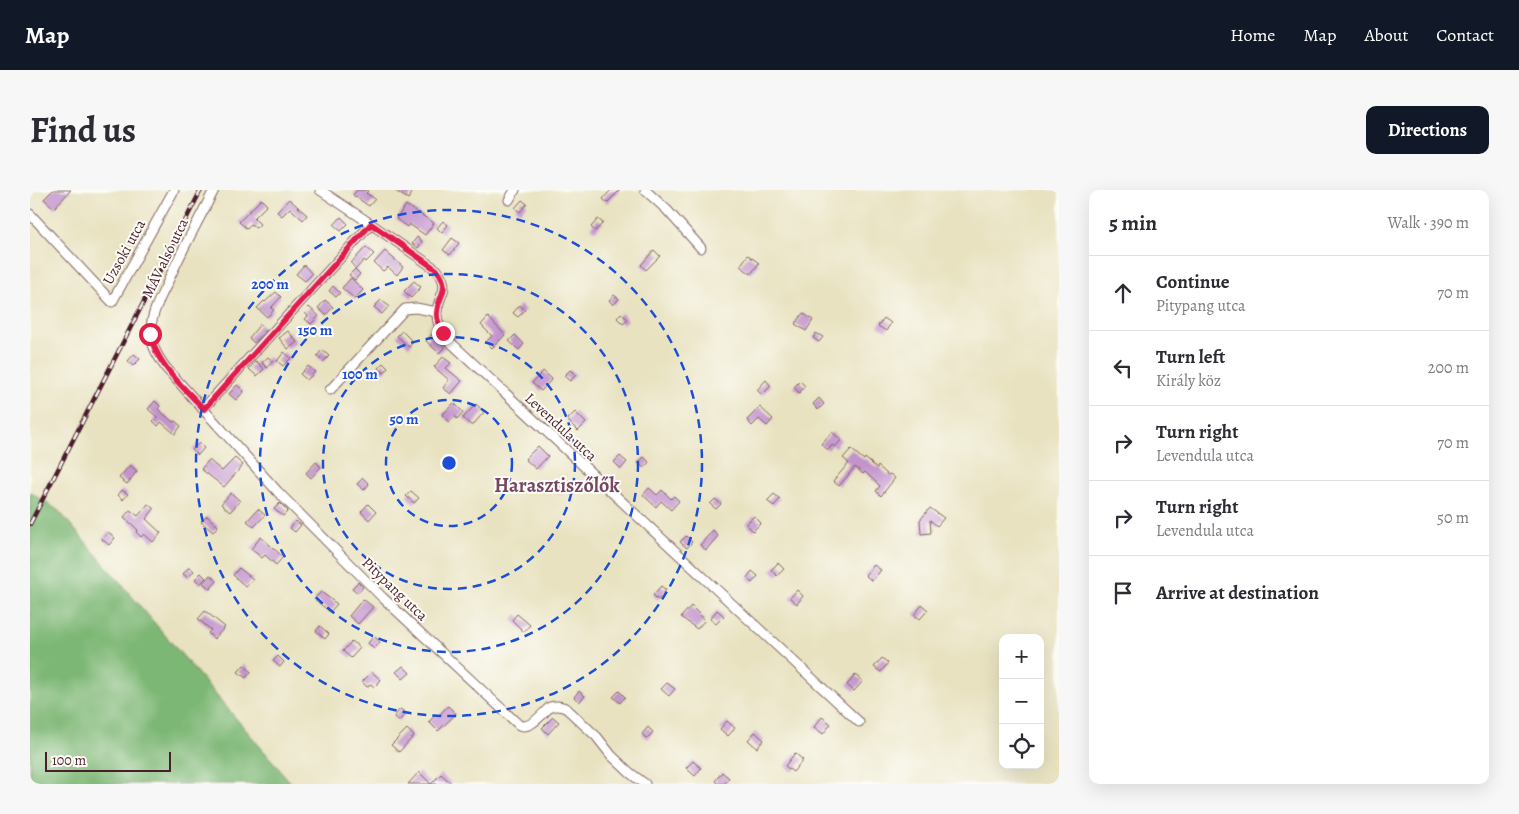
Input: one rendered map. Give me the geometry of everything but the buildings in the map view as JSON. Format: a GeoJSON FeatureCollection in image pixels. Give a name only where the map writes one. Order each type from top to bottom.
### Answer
{"type":"FeatureCollection","features":[{"type":"Feature","properties":{"kind":"street","name":"Uzsoki utca"},"geometry":{"type":"LineString","coordinates":[[30,214],[112,302],[174,190]]}},
{"type":"Feature","properties":{"kind":"street","name":"MÁV alsó utca"},"geometry":{"type":"LineString","coordinates":[[152,341],[150,334],[160,298],[214,190]]}},
{"type":"Feature","properties":{"kind":"street"},"geometry":{"type":"LineString","coordinates":[[320,190],[437,270],[442,276],[444,288],[437,312],[416,308],[406,309],[330,390]]}},
{"type":"Feature","properties":{"kind":"street"},"geometry":{"type":"LineString","coordinates":[[509,200],[515,190]]}},
{"type":"Feature","properties":{"kind":"street"},"geometry":{"type":"LineString","coordinates":[[645,190],[667,210],[701,248]]}},
{"type":"Feature","properties":{"kind":"street"},"geometry":{"type":"LineString","coordinates":[[204,409],[371,224]]}},
{"type":"Feature","properties":{"kind":"street","name":"Levendula utca"},"geometry":{"type":"LineString","coordinates":[[437,312],[440,327],[447,339],[858,722]]}},
{"type":"Feature","properties":{"kind":"street","name":"Pitypang utca"},"geometry":{"type":"LineString","coordinates":[[152,341],[166,368],[278,492],[382,597],[519,724],[528,726],[550,707],[568,709],[597,737],[611,755],[645,784]]}},
{"type":"Feature","properties":{"kind":"green space"},"geometry":{"type":"Polygon","coordinates":[[[30,492],[59,511],[292,784],[30,784],[30,492]]]}},
{"type":"Feature","properties":{"kind":"railway"},"geometry":{"type":"LineString","coordinates":[[30,524],[201,190]]}},
{"type":"Feature","properties":{"kind":"district","name":"Harasztiszőlők"},"geometry":{"type":"Point","coordinates":[557,485]}},
{"type":"Feature","properties":{"kind":"route"},"geometry":{"type":"LineString","coordinates":[[150,334],[154,349],[166,368],[204,409],[371,224],[437,270],[442,276],[444,288],[437,312],[443,333]]}}]}
